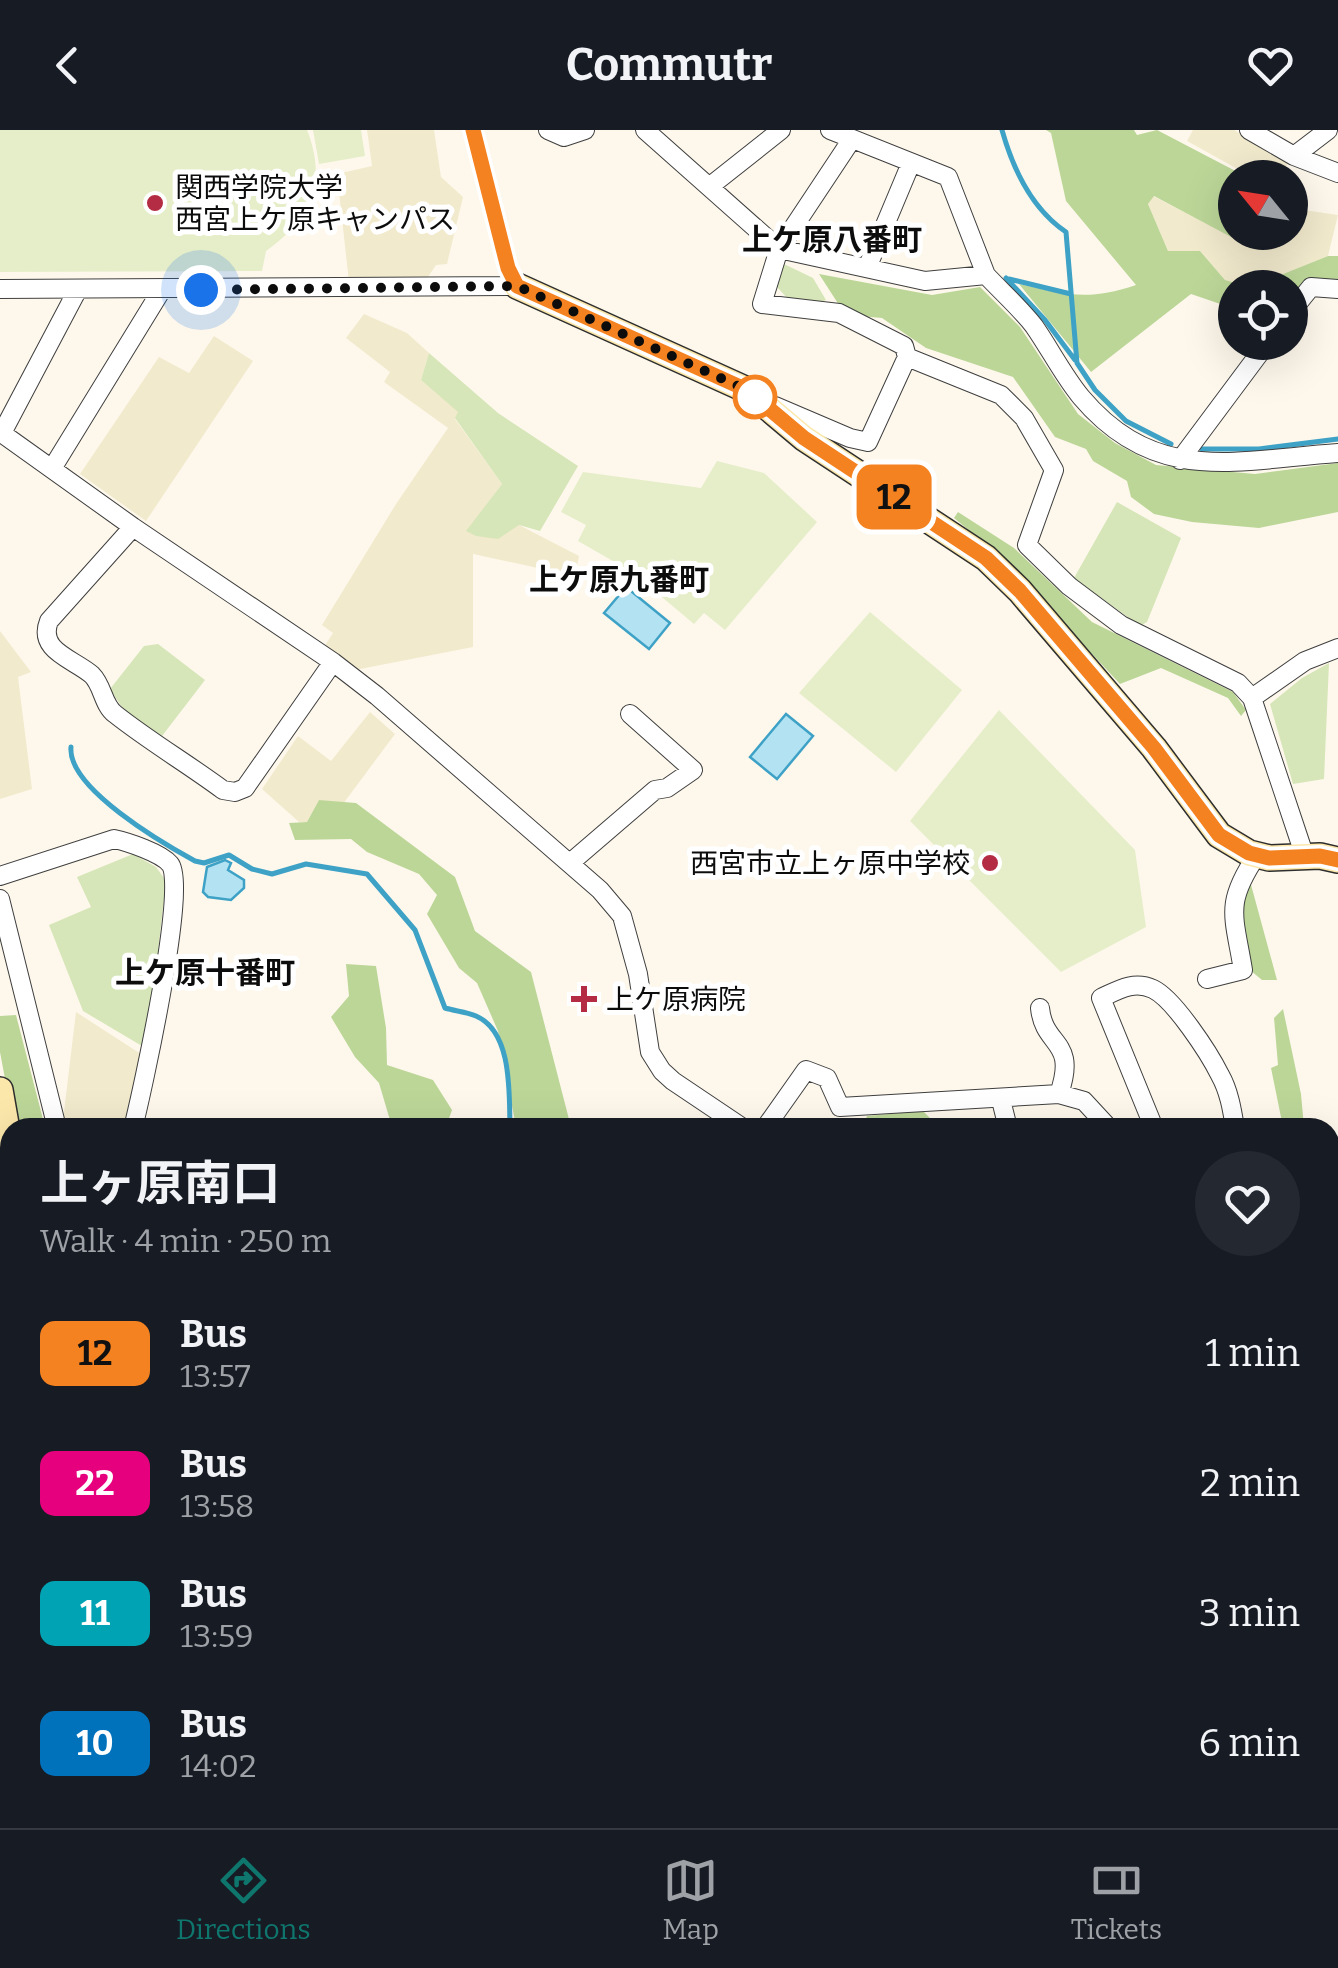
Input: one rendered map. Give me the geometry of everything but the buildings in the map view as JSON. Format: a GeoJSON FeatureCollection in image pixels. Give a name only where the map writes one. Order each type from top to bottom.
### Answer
{"type":"FeatureCollection","features":[{"type":"Feature","properties":{"kind":"street"},"geometry":{"type":"LineString","coordinates":[[473,130],[508,268],[517,286]]}},
{"type":"Feature","properties":{"kind":"street"},"geometry":{"type":"LineString","coordinates":[[548,130],[564,137],[585,130]]}},
{"type":"Feature","properties":{"kind":"street"},"geometry":{"type":"LineString","coordinates":[[645,130],[779,249],[925,281],[986,275]]}},
{"type":"Feature","properties":{"kind":"street"},"geometry":{"type":"LineString","coordinates":[[709,187],[780,130]]}},
{"type":"Feature","properties":{"kind":"street"},"geometry":{"type":"LineString","coordinates":[[830,130],[948,177],[986,275],[1034,327],[1080,396],[1109,426],[1159,456],[1180,460],[1212,462],[1338,454]]}},
{"type":"Feature","properties":{"kind":"street"},"geometry":{"type":"LineString","coordinates":[[1250,130],[1294,156],[1338,173]]}},
{"type":"Feature","properties":{"kind":"street"},"geometry":{"type":"LineString","coordinates":[[1294,156],[1328,130]]}},
{"type":"Feature","properties":{"kind":"street"},"geometry":{"type":"LineString","coordinates":[[756,398],[868,442],[906,358],[904,346],[838,312],[762,304],[779,249],[852,139]]}},
{"type":"Feature","properties":{"kind":"street"},"geometry":{"type":"LineString","coordinates":[[867,268],[911,163]]}},
{"type":"Feature","properties":{"kind":"street"},"geometry":{"type":"LineString","coordinates":[[0,289],[517,286],[747,390],[804,438],[976,551],[1006,576],[1154,748],[1211,826],[1257,855],[1338,860]]}},
{"type":"Feature","properties":{"kind":"street"},"geometry":{"type":"LineString","coordinates":[[1308,290],[1311,286],[1338,289]]}},
{"type":"Feature","properties":{"kind":"street"},"geometry":{"type":"LineString","coordinates":[[78,289],[1,433],[333,662],[600,890],[622,916],[638,974],[650,1052],[662,1070],[730,1118]]}},
{"type":"Feature","properties":{"kind":"street"},"geometry":{"type":"LineString","coordinates":[[53,467],[161,291]]}},
{"type":"Feature","properties":{"kind":"street"},"geometry":{"type":"LineString","coordinates":[[906,358],[1001,395],[1024,418],[1054,470],[1026,544],[1068,586],[1122,625],[1238,684],[1252,698],[1305,856]]}},
{"type":"Feature","properties":{"kind":"street"},"geometry":{"type":"LineString","coordinates":[[1180,460],[1255,360]]}},
{"type":"Feature","properties":{"kind":"street"},"geometry":{"type":"LineString","coordinates":[[133,527],[50,621],[46,630],[48,642],[94,677],[111,711],[223,790],[235,792],[245,788],[333,662]]}},
{"type":"Feature","properties":{"kind":"street"},"geometry":{"type":"LineString","coordinates":[[1252,698],[1305,661],[1338,648]]}},
{"type":"Feature","properties":{"kind":"street"},"geometry":{"type":"LineString","coordinates":[[570,864],[656,790],[667,788],[693,770],[630,714]]}},
{"type":"Feature","properties":{"kind":"street"},"geometry":{"type":"LineString","coordinates":[[0,876],[114,839],[131,842],[170,863],[176,879],[170,926],[152,1054],[136,1118]]}},
{"type":"Feature","properties":{"kind":"street"},"geometry":{"type":"LineString","coordinates":[[1207,979],[1243,970],[1233,908],[1236,890],[1257,855]]}},
{"type":"Feature","properties":{"kind":"street"},"geometry":{"type":"LineString","coordinates":[[0,899],[54,1118]]}},
{"type":"Feature","properties":{"kind":"street"},"geometry":{"type":"LineString","coordinates":[[1150,1118],[1102,998],[1124,986],[1154,990],[1169,1001],[1220,1074],[1233,1118]]}},
{"type":"Feature","properties":{"kind":"street"},"geometry":{"type":"LineString","coordinates":[[1040,1008],[1044,1027],[1060,1045],[1065,1060],[1059,1094]]}},
{"type":"Feature","properties":{"kind":"street"},"geometry":{"type":"LineString","coordinates":[[772,1118],[806,1070],[827,1078],[840,1107],[1059,1094],[1084,1101],[1100,1118]]}},
{"type":"Feature","properties":{"kind":"street"},"geometry":{"type":"LineString","coordinates":[[0,1090],[5,1118]]}},
{"type":"Feature","properties":{"kind":"street"},"geometry":{"type":"LineString","coordinates":[[1000,1100],[1005,1118]]}},
{"type":"Feature","properties":{"kind":"shaded area"},"geometry":{"type":"Polygon","coordinates":[[[367,130],[434,130],[441,177],[463,197],[447,264],[436,265],[424,283],[349,282],[337,174],[372,166],[367,130]]]}},
{"type":"Feature","properties":{"kind":"shaded area"},"geometry":{"type":"Polygon","coordinates":[[[1193,130],[1234,130],[1286,160],[1221,160],[1187,141],[1193,130]]]}},
{"type":"Feature","properties":{"kind":"shaded area"},"geometry":{"type":"Polygon","coordinates":[[[1153,196],[1218,230],[1218,250],[1308,250],[1308,211],[1338,215],[1328,256],[1293,270],[1218,272],[1200,251],[1168,251],[1148,204],[1153,196]]]}},
{"type":"Feature","properties":{"kind":"shaded area"},"geometry":{"type":"Polygon","coordinates":[[[364,314],[407,333],[429,353],[421,380],[459,412],[455,419],[502,484],[467,531],[519,525],[579,556],[575,576],[473,554],[473,647],[355,670],[324,647],[333,633],[322,625],[448,428],[384,382],[390,372],[346,338],[364,314]]]}},
{"type":"Feature","properties":{"kind":"shaded area"},"geometry":{"type":"Polygon","coordinates":[[[214,336],[253,361],[146,521],[80,474],[159,357],[189,373],[214,336]]]}},
{"type":"Feature","properties":{"kind":"shaded area"},"geometry":{"type":"Polygon","coordinates":[[[0,631],[31,672],[18,677],[32,789],[0,799],[0,631]]]}},
{"type":"Feature","properties":{"kind":"shaded area"},"geometry":{"type":"Polygon","coordinates":[[[370,712],[395,734],[343,804],[319,800],[307,822],[299,822],[262,789],[298,736],[331,761],[370,712]]]}},
{"type":"Feature","properties":{"kind":"shaded area"},"geometry":{"type":"Polygon","coordinates":[[[76,1012],[144,1056],[128,1118],[63,1118],[76,1012]]]}},
{"type":"Feature","properties":{"kind":"green space","name":"関西学院大学 西宮上ケ原キャンパス"},"geometry":{"type":"Polygon","coordinates":[[[0,130],[307,130],[316,167],[315,183],[304,213],[266,251],[262,271],[0,272],[0,130]]]}},
{"type":"Feature","properties":{"kind":"green space"},"geometry":{"type":"Polygon","coordinates":[[[313,130],[361,130],[365,156],[319,164],[313,130]]]}},
{"type":"Feature","properties":{"kind":"green space"},"geometry":{"type":"Polygon","coordinates":[[[1046,130],[1134,130],[1137,135],[1157,130],[1218,162],[1218,230],[1154,196],[1148,204],[1168,251],[1200,251],[1218,272],[1218,303],[1191,294],[1091,372],[1019,284],[1078,295],[1136,285],[1066,201],[1051,133],[1046,130]]]}},
{"type":"Feature","properties":{"kind":"green space"},"geometry":{"type":"Polygon","coordinates":[[[1338,256],[1338,283],[1308,294],[1308,270],[1293,270],[1338,256]]]}},
{"type":"Feature","properties":{"kind":"green space"},"geometry":{"type":"Polygon","coordinates":[[[784,264],[813,278],[826,300],[813,305],[790,301],[776,286],[784,264]]]}},
{"type":"Feature","properties":{"kind":"green space"},"geometry":{"type":"Polygon","coordinates":[[[819,274],[932,295],[980,287],[1020,327],[1078,414],[1115,443],[1156,465],[1255,474],[1338,463],[1338,512],[1259,528],[1154,514],[1131,497],[1127,481],[1093,461],[1086,449],[1055,437],[1013,377],[926,348],[882,318],[859,316],[839,305],[819,274]]]}},
{"type":"Feature","properties":{"kind":"green space"},"geometry":{"type":"Polygon","coordinates":[[[429,353],[498,413],[578,466],[540,531],[519,525],[498,539],[466,531],[502,484],[455,418],[458,412],[421,380],[429,353]]]}},
{"type":"Feature","properties":{"kind":"green space"},"geometry":{"type":"Polygon","coordinates":[[[717,461],[764,473],[817,522],[725,630],[704,613],[694,624],[632,572],[578,541],[586,525],[561,512],[583,472],[701,488],[717,461]]]}},
{"type":"Feature","properties":{"kind":"green space"},"geometry":{"type":"Polygon","coordinates":[[[1117,502],[1181,538],[1147,622],[1140,626],[1074,578],[1117,502]]]}},
{"type":"Feature","properties":{"kind":"green space"},"geometry":{"type":"Polygon","coordinates":[[[958,512],[1014,548],[1092,622],[1233,692],[1246,710],[1241,716],[1228,698],[1161,668],[1120,684],[1004,559],[954,518],[958,512]]]}},
{"type":"Feature","properties":{"kind":"green space"},"geometry":{"type":"Polygon","coordinates":[[[870,612],[962,690],[896,772],[799,693],[870,612]]]}},
{"type":"Feature","properties":{"kind":"green space"},"geometry":{"type":"Polygon","coordinates":[[[158,644],[205,680],[162,736],[125,712],[110,689],[144,646],[158,644]]]}},
{"type":"Feature","properties":{"kind":"green space"},"geometry":{"type":"Polygon","coordinates":[[[1329,663],[1324,779],[1293,784],[1270,704],[1302,678],[1329,663]]]}},
{"type":"Feature","properties":{"kind":"green space"},"geometry":{"type":"Polygon","coordinates":[[[999,710],[1135,850],[1146,927],[1061,972],[910,821],[999,710]]]}},
{"type":"Feature","properties":{"kind":"green space"},"geometry":{"type":"Polygon","coordinates":[[[319,800],[356,803],[455,877],[475,931],[531,972],[569,1118],[514,1118],[498,1031],[477,983],[459,968],[427,914],[437,895],[419,874],[367,852],[351,839],[295,840],[289,823],[307,822],[319,800]]]}},
{"type":"Feature","properties":{"kind":"green space"},"geometry":{"type":"Polygon","coordinates":[[[133,854],[156,867],[166,881],[147,1049],[83,1011],[49,925],[91,907],[77,877],[133,854]]]}},
{"type":"Feature","properties":{"kind":"green space"},"geometry":{"type":"Polygon","coordinates":[[[1250,881],[1277,980],[1262,980],[1250,970],[1241,904],[1250,881]]]}},
{"type":"Feature","properties":{"kind":"green space"},"geometry":{"type":"Polygon","coordinates":[[[346,964],[376,966],[386,1028],[387,1065],[433,1080],[452,1110],[449,1118],[389,1118],[379,1083],[355,1057],[331,1017],[349,996],[346,964]]]}},
{"type":"Feature","properties":{"kind":"green space"},"geometry":{"type":"Polygon","coordinates":[[[1283,1009],[1303,1118],[1281,1118],[1271,1068],[1278,1065],[1274,1018],[1283,1009]]]}},
{"type":"Feature","properties":{"kind":"green space"},"geometry":{"type":"Polygon","coordinates":[[[16,1015],[43,1118],[12,1118],[0,1052],[0,1016],[16,1015]]]}},
{"type":"Feature","properties":{"kind":"green space"},"geometry":{"type":"Polygon","coordinates":[[[923,1111],[930,1118],[866,1118],[923,1111]]]}},
{"type":"Feature","properties":{"kind":"water"},"geometry":{"type":"Polygon","coordinates":[[[626,587],[670,623],[649,649],[604,613],[626,587]]]}},
{"type":"Feature","properties":{"kind":"water"},"geometry":{"type":"Polygon","coordinates":[[[786,714],[813,736],[777,779],[750,757],[786,714]]]}},
{"type":"Feature","properties":{"kind":"water"},"geometry":{"type":"Polygon","coordinates":[[[225,860],[231,863],[228,870],[244,880],[244,888],[231,900],[208,897],[203,892],[207,867],[225,860]]]}},
{"type":"Feature","properties":{"kind":"waterway"},"geometry":{"type":"LineString","coordinates":[[1002,130],[1025,187],[1043,212],[1066,232],[1077,363],[1095,390],[1126,421],[1171,444]]}},
{"type":"Feature","properties":{"kind":"waterway"},"geometry":{"type":"LineString","coordinates":[[1006,278],[1075,360]]}},
{"type":"Feature","properties":{"kind":"waterway"},"geometry":{"type":"LineString","coordinates":[[1009,279],[1071,294]]}},
{"type":"Feature","properties":{"kind":"waterway"},"geometry":{"type":"LineString","coordinates":[[1202,449],[1259,449],[1338,439]]}},
{"type":"Feature","properties":{"kind":"waterway"},"geometry":{"type":"LineString","coordinates":[[71,747],[74,763],[100,797],[195,861],[204,863],[229,855],[252,869],[272,874],[306,864],[367,874],[415,930],[445,1008],[476,1016],[497,1036],[509,1082],[510,1118]]}},
{"type":"Feature","properties":{"kind":"bus line","name":"12"},"geometry":{"type":"LineString","coordinates":[[473,130],[508,268],[517,286],[747,390],[804,438],[986,558],[1020,591],[1154,748],[1219,835],[1249,853],[1269,858],[1320,856],[1338,860]]}},
{"type":"Feature","properties":{"kind":"place","name":"関西学院大学 西宮上ケ原キャンパス"},"geometry":{"type":"Point","coordinates":[155,203]}},
{"type":"Feature","properties":{"kind":"place","name":"西宮市立上ヶ原中学校"},"geometry":{"type":"Point","coordinates":[990,863]}},
{"type":"Feature","properties":{"kind":"place","name":"上ケ原病院"},"geometry":{"type":"Point","coordinates":[584,999]}},
{"type":"Feature","properties":{"kind":"district","name":"上ケ原八番町"},"geometry":{"type":"Point","coordinates":[832,240]}},
{"type":"Feature","properties":{"kind":"district","name":"上ケ原九番町"},"geometry":{"type":"Point","coordinates":[619,580]}},
{"type":"Feature","properties":{"kind":"district","name":"上ケ原十番町"},"geometry":{"type":"Point","coordinates":[205,973]}},
{"type":"Feature","properties":{"kind":"route"},"geometry":{"type":"LineString","coordinates":[[201,290],[517,286],[678,357],[755,397]]}}]}
